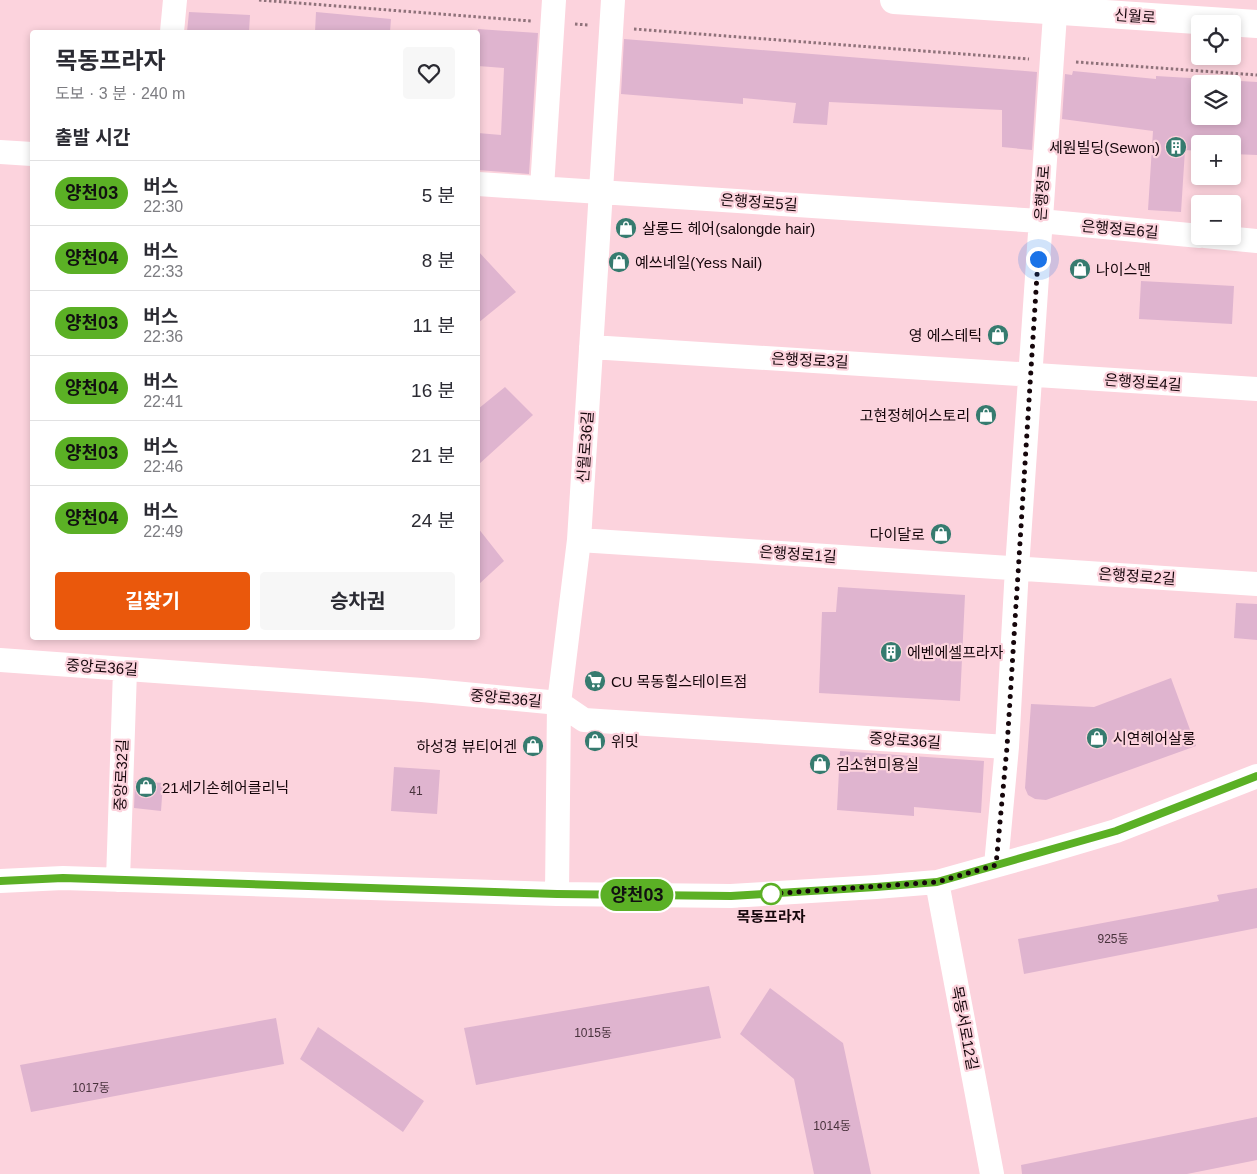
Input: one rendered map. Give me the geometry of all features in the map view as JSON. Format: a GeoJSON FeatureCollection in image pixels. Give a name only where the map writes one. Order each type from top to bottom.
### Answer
{"type":"FeatureCollection","features":[{"type":"Feature","properties":{"kind":"main road","name":"신월로"},"geometry":{"type":"LineString","coordinates":[[894,0],[1055,5],[1257,24]]}},
{"type":"Feature","properties":{"kind":"street"},"geometry":{"type":"LineString","coordinates":[[172,30],[175,0]]}},
{"type":"Feature","properties":{"kind":"street","name":"신월로36길"},"geometry":{"type":"LineString","coordinates":[[557,894],[559,703],[579,540],[613,0]]}},
{"type":"Feature","properties":{"kind":"street","name":"은행정로"},"geometry":{"type":"LineString","coordinates":[[996,865],[1007,747],[1017,568],[1055,5]]}},
{"type":"Feature","properties":{"kind":"street"},"geometry":{"type":"LineString","coordinates":[[542,188],[554,11]]}},
{"type":"Feature","properties":{"kind":"street"},"geometry":{"type":"LineString","coordinates":[[0,152],[30,154]]}},
{"type":"Feature","properties":{"kind":"street","name":"은행정로5길"},"geometry":{"type":"LineString","coordinates":[[480,184],[1040,221]]}},
{"type":"Feature","properties":{"kind":"street","name":"은행정로6길"},"geometry":{"type":"LineString","coordinates":[[1040,221],[1191,235]]}},
{"type":"Feature","properties":{"kind":"street"},"geometry":{"type":"LineString","coordinates":[[1241,239],[1257,241]]}},
{"type":"Feature","properties":{"kind":"street","name":"은행정로3길"},"geometry":{"type":"LineString","coordinates":[[591,347],[1030,374]]}},
{"type":"Feature","properties":{"kind":"street","name":"은행정로4길"},"geometry":{"type":"LineString","coordinates":[[1030,374],[1257,389]]}},
{"type":"Feature","properties":{"kind":"street","name":"은행정로1길"},"geometry":{"type":"LineString","coordinates":[[579,540],[1017,568]]}},
{"type":"Feature","properties":{"kind":"street","name":"은행정로2길"},"geometry":{"type":"LineString","coordinates":[[1017,568],[1257,584]]}},
{"type":"Feature","properties":{"kind":"street","name":"중앙로36길"},"geometry":{"type":"LineString","coordinates":[[0,660],[412,689],[559,703],[584,720],[1007,747]]}},
{"type":"Feature","properties":{"kind":"street","name":"중앙로32길"},"geometry":{"type":"LineString","coordinates":[[118,880],[125,670]]}},
{"type":"Feature","properties":{"kind":"street"},"geometry":{"type":"LineString","coordinates":[[0,881],[63,878],[557,894],[731,896],[937,882],[1116,831],[1257,776]]}},
{"type":"Feature","properties":{"kind":"street","name":"목동서로12길"},"geometry":{"type":"LineString","coordinates":[[937,882],[992,1174]]}},
{"type":"Feature","properties":{"kind":"path"},"geometry":{"type":"LineString","coordinates":[[259,0],[554,11],[612,27],[1257,75]]}},
{"type":"Feature","properties":{"kind":"building"},"geometry":{"type":"Polygon","coordinates":[[[189,12],[250,15],[249,30],[187,30],[189,12]]]}},
{"type":"Feature","properties":{"kind":"building"},"geometry":{"type":"Polygon","coordinates":[[[316,12],[391,19],[390,30],[315,30],[316,12]]]}},
{"type":"Feature","properties":{"kind":"building"},"geometry":{"type":"Polygon","coordinates":[[[478,29],[538,33],[529,174],[480,170],[480,133],[501,135],[504,68],[480,66],[480,30],[478,29]]]}},
{"type":"Feature","properties":{"kind":"building"},"geometry":{"type":"Polygon","coordinates":[[[624,39],[1037,72],[1032,150],[1002,147],[1002,110],[829,102],[827,125],[793,123],[796,103],[743,98],[743,104],[621,94],[624,39]]]}},
{"type":"Feature","properties":{"kind":"building"},"geometry":{"type":"Polygon","coordinates":[[[1073,71],[1156,79],[1156,76],[1191,78],[1191,125],[1241,125],[1241,81],[1257,82],[1257,155],[1241,154],[1241,135],[1191,135],[1191,150],[1185,150],[1181,212],[1148,210],[1153,131],[1062,119],[1065,74],[1072,75],[1073,71]]]}},
{"type":"Feature","properties":{"kind":"building"},"geometry":{"type":"Polygon","coordinates":[[[480,253],[516,292],[480,321],[480,253]]]}},
{"type":"Feature","properties":{"kind":"building"},"geometry":{"type":"Polygon","coordinates":[[[1141,281],[1234,286],[1232,324],[1139,319],[1141,281]]]}},
{"type":"Feature","properties":{"kind":"building"},"geometry":{"type":"Polygon","coordinates":[[[505,387],[533,415],[480,463],[480,407],[505,387]]]}},
{"type":"Feature","properties":{"kind":"building"},"geometry":{"type":"Polygon","coordinates":[[[480,531],[504,561],[480,583],[480,531]]]}},
{"type":"Feature","properties":{"kind":"building","name":"에벤에셀프라자"},"geometry":{"type":"Polygon","coordinates":[[[838,587],[965,595],[960,701],[819,693],[822,612],[836,612],[838,587]]]}},
{"type":"Feature","properties":{"kind":"building"},"geometry":{"type":"Polygon","coordinates":[[[1236,603],[1257,604],[1257,640],[1234,638],[1236,603]]]}},
{"type":"Feature","properties":{"kind":"building"},"geometry":{"type":"Polygon","coordinates":[[[1171,678],[1196,746],[1046,800],[1035,799],[1028,795],[1025,788],[1031,704],[1094,707],[1171,678]]]}},
{"type":"Feature","properties":{"kind":"building"},"geometry":{"type":"Polygon","coordinates":[[[840,751],[984,761],[981,813],[914,807],[914,816],[837,810],[840,751]]]}},
{"type":"Feature","properties":{"kind":"building"},"geometry":{"type":"Polygon","coordinates":[[[394,767],[440,770],[437,814],[391,811],[394,767]]]}},
{"type":"Feature","properties":{"kind":"building"},"geometry":{"type":"Polygon","coordinates":[[[135,781],[163,783],[161,811],[134,808],[135,781]]]}},
{"type":"Feature","properties":{"kind":"building"},"geometry":{"type":"Polygon","coordinates":[[[1257,888],[1257,928],[1024,974],[1018,939],[1219,901],[1217,895],[1257,888]]]}},
{"type":"Feature","properties":{"kind":"building"},"geometry":{"type":"Polygon","coordinates":[[[709,986],[721,1038],[476,1085],[464,1028],[709,986]]]}},
{"type":"Feature","properties":{"kind":"building"},"geometry":{"type":"Polygon","coordinates":[[[770,988],[843,1043],[871,1174],[814,1174],[794,1079],[740,1034],[770,988]]]}},
{"type":"Feature","properties":{"kind":"building"},"geometry":{"type":"Polygon","coordinates":[[[276,1018],[284,1064],[31,1112],[20,1065],[276,1018]]]}},
{"type":"Feature","properties":{"kind":"building"},"geometry":{"type":"Polygon","coordinates":[[[318,1027],[424,1101],[403,1132],[300,1059],[318,1027]]]}},
{"type":"Feature","properties":{"kind":"building"},"geometry":{"type":"Polygon","coordinates":[[[1257,1117],[1257,1160],[1187,1174],[1022,1174],[1021,1165],[1257,1117]]]}},
{"type":"Feature","properties":{"kind":"bus line","name":"양천03"},"geometry":{"type":"LineString","coordinates":[[0,881],[63,878],[444,891],[731,896],[937,882],[1116,831],[1257,776]]}},
{"type":"Feature","properties":{"kind":"place","name":"세원빌딩(Sewon)"},"geometry":{"type":"Point","coordinates":[1176,147]}},
{"type":"Feature","properties":{"kind":"place","name":"살롱드 헤어(salongde hair)"},"geometry":{"type":"Point","coordinates":[626,228]}},
{"type":"Feature","properties":{"kind":"place","name":"예쓰네일(Yess Nail)"},"geometry":{"type":"Point","coordinates":[619,262]}},
{"type":"Feature","properties":{"kind":"place","name":"나이스맨"},"geometry":{"type":"Point","coordinates":[1080,269]}},
{"type":"Feature","properties":{"kind":"place","name":"영 에스테틱"},"geometry":{"type":"Point","coordinates":[998,335]}},
{"type":"Feature","properties":{"kind":"place","name":"고현정헤어스토리"},"geometry":{"type":"Point","coordinates":[986,415]}},
{"type":"Feature","properties":{"kind":"place","name":"다이달로"},"geometry":{"type":"Point","coordinates":[941,534]}},
{"type":"Feature","properties":{"kind":"place","name":"에벤에셀프라자"},"geometry":{"type":"Point","coordinates":[891,652]}},
{"type":"Feature","properties":{"kind":"place","name":"CU 목동힐스테이트점"},"geometry":{"type":"Point","coordinates":[595,681]}},
{"type":"Feature","properties":{"kind":"place","name":"시연헤어살롱"},"geometry":{"type":"Point","coordinates":[1097,738]}},
{"type":"Feature","properties":{"kind":"place","name":"위밋"},"geometry":{"type":"Point","coordinates":[595,741]}},
{"type":"Feature","properties":{"kind":"place","name":"하성경 뷰티어겐"},"geometry":{"type":"Point","coordinates":[533,746]}},
{"type":"Feature","properties":{"kind":"place","name":"김소현미용실"},"geometry":{"type":"Point","coordinates":[820,764]}},
{"type":"Feature","properties":{"kind":"place","name":"21세기손헤어클리닉"},"geometry":{"type":"Point","coordinates":[146,787]}},
{"type":"Feature","properties":{"kind":"place","name":"목동프라자"},"geometry":{"type":"Point","coordinates":[771,894]}},
{"type":"Feature","properties":{"kind":"route"},"geometry":{"type":"LineString","coordinates":[[771,894],[767,894],[937,882],[996,865],[1007,747],[1038,259]]}}]}
